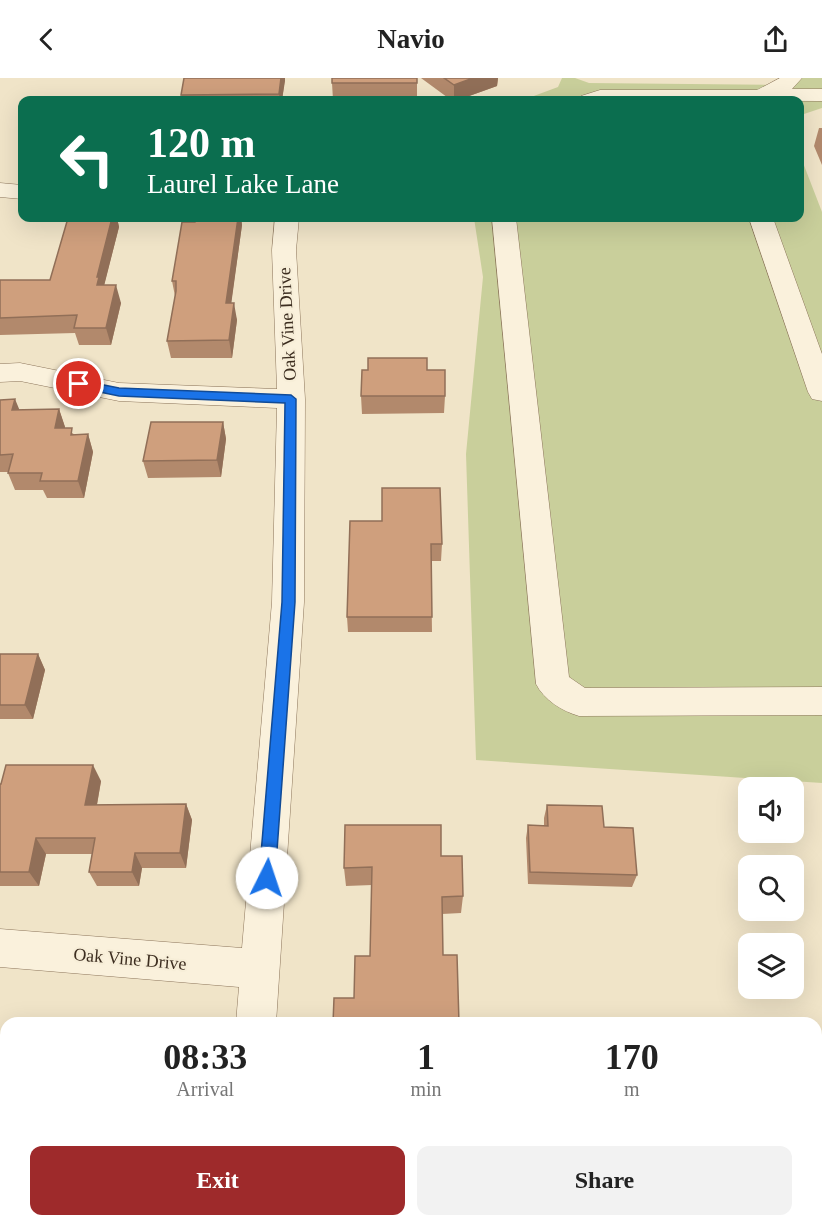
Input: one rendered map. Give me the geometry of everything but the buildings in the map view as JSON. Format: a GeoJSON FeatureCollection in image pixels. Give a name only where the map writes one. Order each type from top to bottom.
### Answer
{"type":"FeatureCollection","features":[{"type":"Feature","properties":{"kind":"street"},"geometry":{"type":"LineString","coordinates":[[761,96],[786,84],[792,78]]}},
{"type":"Feature","properties":{"kind":"street"},"geometry":{"type":"LineString","coordinates":[[761,96],[822,95]]}},
{"type":"Feature","properties":{"kind":"street"},"geometry":{"type":"LineString","coordinates":[[0,190],[18,192]]}},
{"type":"Feature","properties":{"kind":"street","name":"Oak Vine Drive"},"geometry":{"type":"LineString","coordinates":[[256,1017],[288,602],[291,399],[284,250],[287,222]]}},
{"type":"Feature","properties":{"kind":"street"},"geometry":{"type":"LineString","coordinates":[[504,222],[553,684],[579,702],[822,701]]}},
{"type":"Feature","properties":{"kind":"street"},"geometry":{"type":"LineString","coordinates":[[762,222],[822,392]]}},
{"type":"Feature","properties":{"kind":"street"},"geometry":{"type":"LineString","coordinates":[[0,373],[20,372],[119,392],[291,399]]}},
{"type":"Feature","properties":{"kind":"street","name":"Oak Vine Drive"},"geometry":{"type":"LineString","coordinates":[[0,948],[260,969]]}},
{"type":"Feature","properties":{"kind":"green space"},"geometry":{"type":"Polygon","coordinates":[[[562,78],[575,78],[589,83],[778,85],[780,78],[822,78],[822,108],[804,114],[804,96],[534,96],[558,87],[562,78]]]}},
{"type":"Feature","properties":{"kind":"green space"},"geometry":{"type":"Polygon","coordinates":[[[804,165],[822,212],[822,783],[804,782],[804,777],[738,777],[476,760],[466,454],[483,277],[475,222],[804,222],[804,165]]]}},
{"type":"Feature","properties":{"kind":"route"},"geometry":{"type":"LineString","coordinates":[[79,384],[119,392],[291,399],[288,602],[267,878]]}}]}
